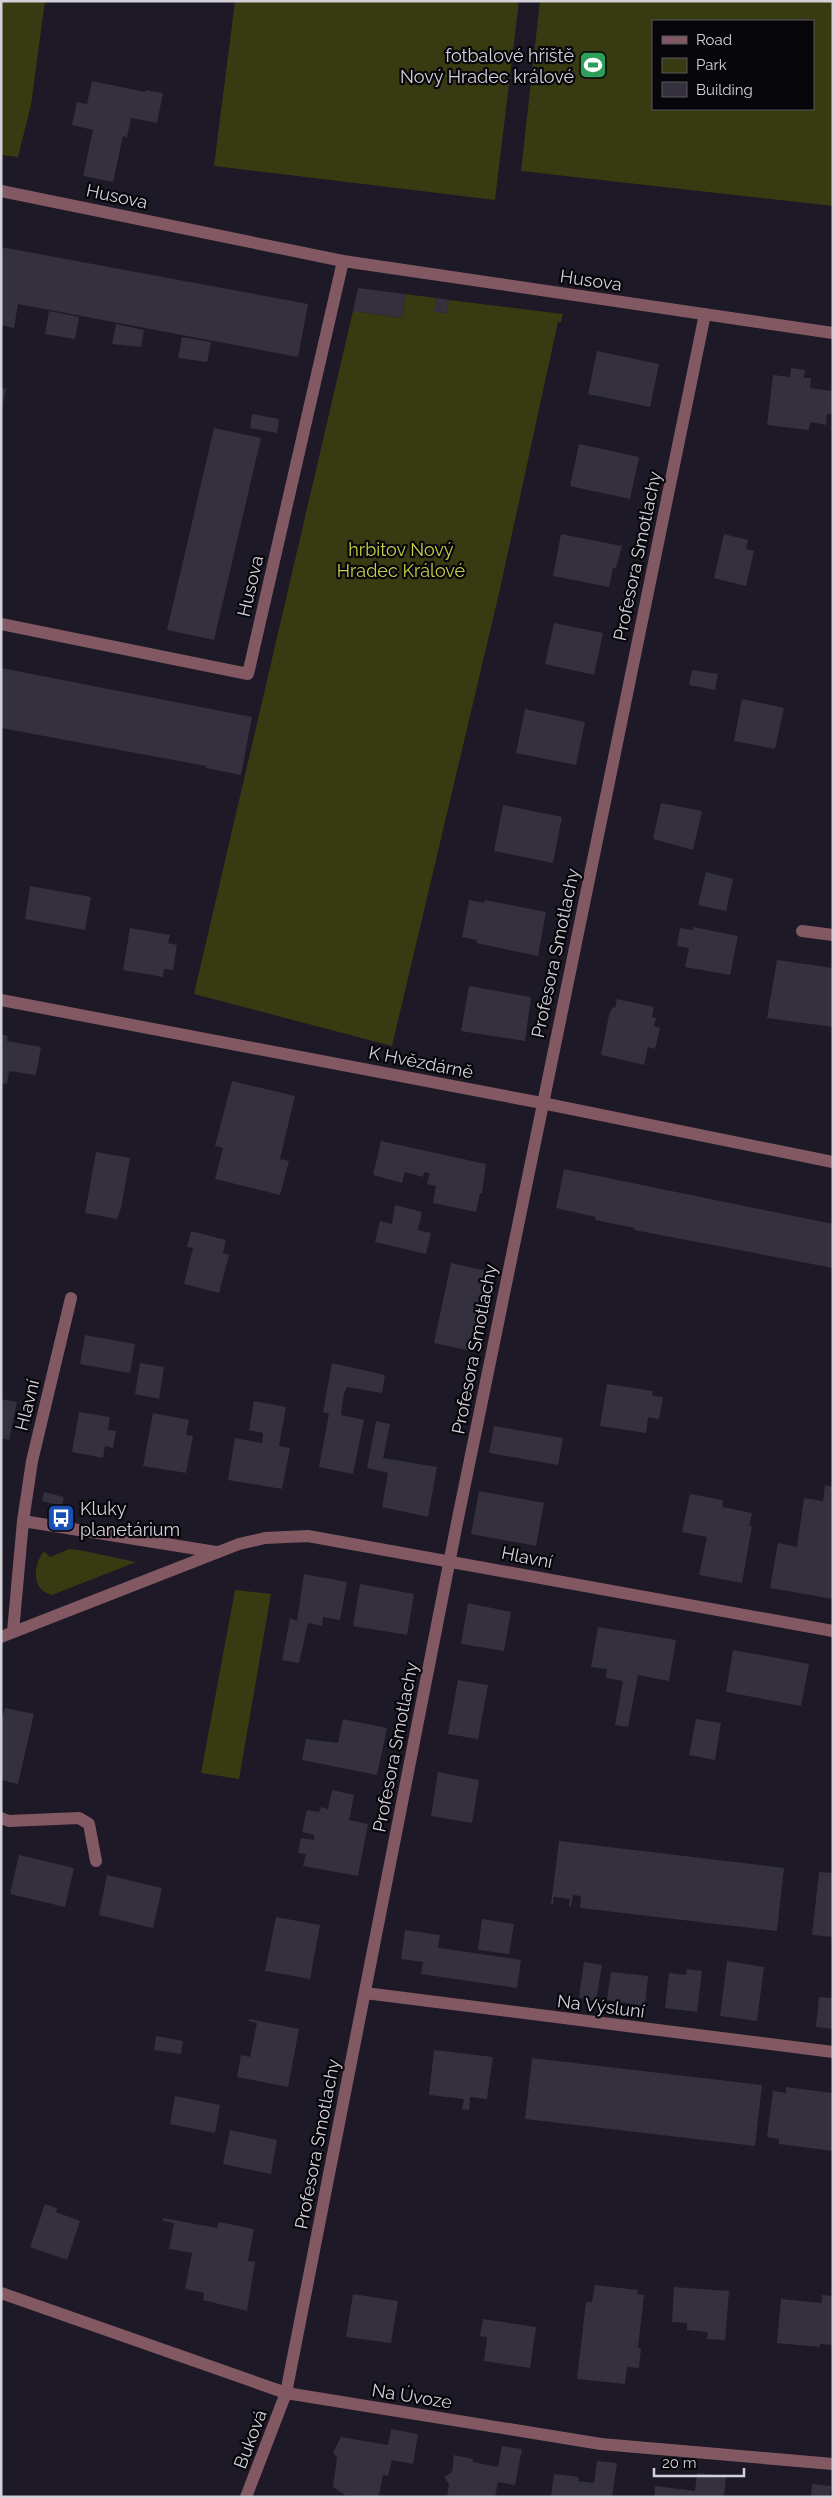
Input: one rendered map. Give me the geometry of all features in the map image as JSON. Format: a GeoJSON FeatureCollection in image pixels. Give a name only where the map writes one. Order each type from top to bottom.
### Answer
{"type":"FeatureCollection","features":[{"type":"Feature","properties":{"kind":"street","name":"Husova"},"geometry":{"type":"LineString","coordinates":[[1,191],[344,261],[833,333]]}},
{"type":"Feature","properties":{"kind":"street","name":"Husova"},"geometry":{"type":"LineString","coordinates":[[1,624],[248,674],[344,261]]}},
{"type":"Feature","properties":{"kind":"street","name":"Profesora Smotlachy"},"geometry":{"type":"LineString","coordinates":[[286,2393],[542,1104],[705,314]]}},
{"type":"Feature","properties":{"kind":"street"},"geometry":{"type":"LineString","coordinates":[[802,931],[833,935]]}},
{"type":"Feature","properties":{"kind":"street","name":"K Hvězdárně"},"geometry":{"type":"LineString","coordinates":[[1,1000],[833,1162]]}},
{"type":"Feature","properties":{"kind":"street","name":"Hlavní"},"geometry":{"type":"LineString","coordinates":[[71,1298],[32,1461],[7,1634],[239,1544],[265,1538],[308,1536],[833,1631]]}},
{"type":"Feature","properties":{"kind":"street","name":"Hlavní"},"geometry":{"type":"LineString","coordinates":[[23,1521],[216,1552]]}},
{"type":"Feature","properties":{"kind":"street"},"geometry":{"type":"LineString","coordinates":[[1,1818],[10,1821],[80,1818],[90,1824],[96,1861]]}},
{"type":"Feature","properties":{"kind":"street","name":"Na Výsluní"},"geometry":{"type":"LineString","coordinates":[[365,1993],[833,2052]]}},
{"type":"Feature","properties":{"kind":"street","name":"Na Úvoze"},"geometry":{"type":"LineString","coordinates":[[1,2293],[286,2393],[601,2444],[833,2464]]}},
{"type":"Feature","properties":{"kind":"street","name":"Buková"},"geometry":{"type":"LineString","coordinates":[[246,2497],[286,2393]]}},
{"type":"Feature","properties":{"kind":"green space"},"geometry":{"type":"Polygon","coordinates":[[[1,1],[45,1],[31,105],[18,157],[1,155],[1,1]]]}},
{"type":"Feature","properties":{"kind":"green space"},"geometry":{"type":"Polygon","coordinates":[[[235,1],[519,1],[495,200],[214,166],[235,1]]]}},
{"type":"Feature","properties":{"kind":"green space","name":"fotbalové hřiště Nový Hradec králové"},"geometry":{"type":"Polygon","coordinates":[[[540,1],[833,1],[833,206],[521,171],[540,1]]]}},
{"type":"Feature","properties":{"kind":"green space","name":"hrbitov Nový Hradec Králové"},"geometry":{"type":"Polygon","coordinates":[[[405,294],[436,298],[435,312],[447,313],[449,300],[563,314],[561,322],[558,322],[500,589],[392,1046],[194,994],[353,311],[402,318],[405,294]]]}},
{"type":"Feature","properties":{"kind":"green space"},"geometry":{"type":"Polygon","coordinates":[[[69,1549],[136,1562],[52,1595],[45,1592],[37,1583],[36,1576],[40,1556],[44,1551],[50,1557],[69,1549]]]}},
{"type":"Feature","properties":{"kind":"green space"},"geometry":{"type":"Polygon","coordinates":[[[235,1590],[271,1594],[239,1779],[201,1773],[235,1590]]]}},
{"type":"Feature","properties":{"kind":"building"},"geometry":{"type":"Polygon","coordinates":[[[92,81],[145,92],[146,90],[163,93],[157,123],[131,118],[127,137],[123,136],[113,182],[83,176],[93,130],[72,125],[77,102],[87,104],[92,81]]]}},
{"type":"Feature","properties":{"kind":"building"},"geometry":{"type":"Polygon","coordinates":[[[1,247],[308,304],[298,357],[18,304],[14,328],[1,325],[1,247]]]}},
{"type":"Feature","properties":{"kind":"building"},"geometry":{"type":"Polygon","coordinates":[[[358,288],[405,294],[402,318],[353,311],[358,288]]]}},
{"type":"Feature","properties":{"kind":"building"},"geometry":{"type":"Polygon","coordinates":[[[436,298],[449,300],[447,313],[434,312],[436,298]]]}},
{"type":"Feature","properties":{"kind":"building"},"geometry":{"type":"Polygon","coordinates":[[[49,311],[79,317],[75,339],[45,334],[49,311]]]}},
{"type":"Feature","properties":{"kind":"building"},"geometry":{"type":"Polygon","coordinates":[[[116,324],[144,330],[141,347],[112,344],[116,324]]]}},
{"type":"Feature","properties":{"kind":"building"},"geometry":{"type":"Polygon","coordinates":[[[182,337],[211,342],[207,362],[178,358],[182,337]]]}},
{"type":"Feature","properties":{"kind":"building"},"geometry":{"type":"Polygon","coordinates":[[[597,351],[659,364],[650,407],[588,394],[597,351]]]}},
{"type":"Feature","properties":{"kind":"building"},"geometry":{"type":"Polygon","coordinates":[[[791,368],[805,370],[804,378],[811,378],[810,388],[833,391],[833,414],[827,414],[826,425],[810,422],[809,430],[767,425],[773,375],[790,377],[791,368]]]}},
{"type":"Feature","properties":{"kind":"building"},"geometry":{"type":"Polygon","coordinates":[[[1,388],[6,389],[2,407],[1,407],[1,388]]]}},
{"type":"Feature","properties":{"kind":"building"},"geometry":{"type":"Polygon","coordinates":[[[252,414],[279,419],[277,433],[250,428],[252,414]]]}},
{"type":"Feature","properties":{"kind":"building"},"geometry":{"type":"Polygon","coordinates":[[[214,428],[261,438],[214,640],[167,630],[214,428]]]}},
{"type":"Feature","properties":{"kind":"building"},"geometry":{"type":"Polygon","coordinates":[[[579,444],[639,457],[630,499],[570,486],[579,444]]]}},
{"type":"Feature","properties":{"kind":"building"},"geometry":{"type":"Polygon","coordinates":[[[561,534],[622,546],[616,568],[613,568],[609,587],[553,576],[561,534]]]}},
{"type":"Feature","properties":{"kind":"building"},"geometry":{"type":"Polygon","coordinates":[[[724,534],[748,540],[746,549],[754,551],[746,586],[714,578],[724,534]]]}},
{"type":"Feature","properties":{"kind":"building"},"geometry":{"type":"Polygon","coordinates":[[[554,623],[603,633],[594,675],[545,664],[554,623]]]}},
{"type":"Feature","properties":{"kind":"building"},"geometry":{"type":"Polygon","coordinates":[[[1,668],[252,717],[241,775],[206,768],[206,766],[1,728],[1,668]]]}},
{"type":"Feature","properties":{"kind":"building"},"geometry":{"type":"Polygon","coordinates":[[[692,670],[718,674],[715,690],[689,685],[692,670]]]}},
{"type":"Feature","properties":{"kind":"building"},"geometry":{"type":"Polygon","coordinates":[[[742,699],[784,708],[775,749],[734,741],[742,699]]]}},
{"type":"Feature","properties":{"kind":"building"},"geometry":{"type":"Polygon","coordinates":[[[525,709],[585,722],[576,765],[516,753],[525,709]]]}},
{"type":"Feature","properties":{"kind":"building"},"geometry":{"type":"Polygon","coordinates":[[[661,803],[702,811],[693,850],[653,839],[661,803]]]}},
{"type":"Feature","properties":{"kind":"building"},"geometry":{"type":"Polygon","coordinates":[[[503,805],[562,817],[553,863],[494,851],[503,805]]]}},
{"type":"Feature","properties":{"kind":"building"},"geometry":{"type":"Polygon","coordinates":[[[706,872],[733,879],[726,911],[698,905],[706,872]]]}},
{"type":"Feature","properties":{"kind":"building"},"geometry":{"type":"Polygon","coordinates":[[[30,886],[91,897],[85,930],[25,919],[30,886]]]}},
{"type":"Feature","properties":{"kind":"building"},"geometry":{"type":"Polygon","coordinates":[[[469,900],[484,903],[485,900],[546,912],[538,956],[476,943],[477,940],[462,937],[469,900]]]}},
{"type":"Feature","properties":{"kind":"building"},"geometry":{"type":"Polygon","coordinates":[[[693,927],[738,936],[730,975],[685,967],[689,948],[677,946],[680,928],[693,930],[693,927]]]}},
{"type":"Feature","properties":{"kind":"building"},"geometry":{"type":"Polygon","coordinates":[[[130,928],[170,935],[168,943],[177,945],[173,970],[164,969],[163,977],[123,970],[130,928]]]}},
{"type":"Feature","properties":{"kind":"building"},"geometry":{"type":"Polygon","coordinates":[[[777,960],[833,968],[833,1027],[767,1018],[777,960]]]}},
{"type":"Feature","properties":{"kind":"building"},"geometry":{"type":"Polygon","coordinates":[[[469,986],[531,997],[525,1041],[461,1031],[469,986]]]}},
{"type":"Feature","properties":{"kind":"building"},"geometry":{"type":"Polygon","coordinates":[[[617,999],[654,1007],[652,1017],[656,1018],[654,1026],[660,1028],[655,1049],[648,1047],[644,1065],[601,1055],[609,1015],[613,1007],[615,1008],[617,999]]]}},
{"type":"Feature","properties":{"kind":"building"},"geometry":{"type":"Polygon","coordinates":[[[1,1034],[8,1036],[7,1041],[41,1047],[36,1075],[9,1071],[7,1084],[1,1083],[1,1034]]]}},
{"type":"Feature","properties":{"kind":"building"},"geometry":{"type":"Polygon","coordinates":[[[232,1081],[295,1096],[280,1159],[289,1161],[280,1195],[215,1179],[223,1148],[215,1146],[232,1081]]]}},
{"type":"Feature","properties":{"kind":"building"},"geometry":{"type":"Polygon","coordinates":[[[381,1141],[486,1164],[482,1194],[480,1193],[476,1212],[433,1203],[436,1186],[427,1184],[430,1173],[424,1172],[423,1177],[405,1172],[402,1183],[373,1175],[381,1141]]]}},
{"type":"Feature","properties":{"kind":"building"},"geometry":{"type":"Polygon","coordinates":[[[96,1152],[130,1158],[121,1208],[117,1219],[85,1213],[96,1152]]]}},
{"type":"Feature","properties":{"kind":"building"},"geometry":{"type":"Polygon","coordinates":[[[564,1169],[833,1224],[833,1268],[634,1230],[635,1228],[595,1220],[596,1217],[556,1208],[564,1169]]]}},
{"type":"Feature","properties":{"kind":"building"},"geometry":{"type":"Polygon","coordinates":[[[395,1205],[422,1212],[418,1230],[431,1233],[426,1254],[375,1242],[380,1221],[392,1224],[395,1205]]]}},
{"type":"Feature","properties":{"kind":"building"},"geometry":{"type":"Polygon","coordinates":[[[191,1231],[226,1240],[223,1253],[229,1255],[219,1293],[184,1284],[193,1248],[187,1247],[191,1231]]]}},
{"type":"Feature","properties":{"kind":"building"},"geometry":{"type":"Polygon","coordinates":[[[451,1263],[487,1271],[471,1351],[434,1343],[451,1263]]]}},
{"type":"Feature","properties":{"kind":"building"},"geometry":{"type":"Polygon","coordinates":[[[85,1335],[135,1344],[130,1373],[80,1364],[85,1335]]]}},
{"type":"Feature","properties":{"kind":"building"},"geometry":{"type":"Polygon","coordinates":[[[140,1363],[164,1367],[159,1399],[135,1394],[140,1363]]]}},
{"type":"Feature","properties":{"kind":"building"},"geometry":{"type":"Polygon","coordinates":[[[332,1363],[385,1375],[382,1393],[347,1387],[344,1393],[341,1415],[364,1420],[353,1474],[319,1467],[329,1414],[323,1412],[332,1363]]]}},
{"type":"Feature","properties":{"kind":"building"},"geometry":{"type":"Polygon","coordinates":[[[607,1384],[653,1391],[652,1396],[663,1397],[659,1419],[648,1417],[646,1433],[600,1426],[607,1384]]]}},
{"type":"Feature","properties":{"kind":"building"},"geometry":{"type":"Polygon","coordinates":[[[1,1399],[17,1402],[9,1440],[1,1438],[1,1399]]]}},
{"type":"Feature","properties":{"kind":"building"},"geometry":{"type":"Polygon","coordinates":[[[254,1401],[286,1407],[279,1446],[290,1448],[282,1489],[228,1480],[235,1438],[262,1443],[263,1433],[249,1430],[254,1401]]]}},
{"type":"Feature","properties":{"kind":"building"},"geometry":{"type":"Polygon","coordinates":[[[79,1412],[110,1417],[108,1430],[116,1431],[113,1448],[105,1446],[103,1458],[72,1452],[79,1412]]]}},
{"type":"Feature","properties":{"kind":"building"},"geometry":{"type":"Polygon","coordinates":[[[153,1413],[189,1420],[186,1435],[193,1436],[186,1473],[143,1466],[153,1413]]]}},
{"type":"Feature","properties":{"kind":"building"},"geometry":{"type":"Polygon","coordinates":[[[376,1421],[390,1424],[383,1458],[437,1467],[428,1517],[382,1507],[388,1473],[367,1468],[376,1421]]]}},
{"type":"Feature","properties":{"kind":"building"},"geometry":{"type":"Polygon","coordinates":[[[494,1426],[563,1438],[558,1465],[489,1453],[494,1426]]]}},
{"type":"Feature","properties":{"kind":"building"},"geometry":{"type":"Polygon","coordinates":[[[825,1485],[833,1487],[833,1599],[770,1588],[778,1543],[797,1547],[804,1498],[823,1501],[825,1485]]]}},
{"type":"Feature","properties":{"kind":"building"},"geometry":{"type":"Polygon","coordinates":[[[479,1491],[544,1503],[536,1546],[471,1534],[479,1491]]]}},
{"type":"Feature","properties":{"kind":"building"},"geometry":{"type":"Polygon","coordinates":[[[44,1492],[64,1497],[62,1506],[42,1501],[44,1492]]]}},
{"type":"Feature","properties":{"kind":"building"},"geometry":{"type":"Polygon","coordinates":[[[690,1494],[723,1500],[722,1507],[752,1513],[749,1526],[752,1526],[742,1583],[699,1575],[707,1537],[682,1532],[690,1494]]]}},
{"type":"Feature","properties":{"kind":"building"},"geometry":{"type":"Polygon","coordinates":[[[304,1574],[347,1582],[340,1620],[323,1617],[322,1626],[308,1623],[299,1663],[282,1660],[290,1618],[297,1621],[304,1574]]]}},
{"type":"Feature","properties":{"kind":"building"},"geometry":{"type":"Polygon","coordinates":[[[360,1584],[414,1594],[407,1635],[353,1626],[360,1584]]]}},
{"type":"Feature","properties":{"kind":"building"},"geometry":{"type":"Polygon","coordinates":[[[468,1603],[511,1612],[504,1651],[461,1644],[468,1603]]]}},
{"type":"Feature","properties":{"kind":"building"},"geometry":{"type":"Polygon","coordinates":[[[598,1627],[676,1640],[669,1681],[638,1675],[628,1727],[615,1725],[623,1681],[606,1678],[607,1669],[591,1667],[598,1627]]]}},
{"type":"Feature","properties":{"kind":"building"},"geometry":{"type":"Polygon","coordinates":[[[733,1650],[809,1664],[801,1706],[726,1692],[733,1650]]]}},
{"type":"Feature","properties":{"kind":"building"},"geometry":{"type":"Polygon","coordinates":[[[458,1680],[488,1685],[478,1739],[448,1734],[458,1680]]]}},
{"type":"Feature","properties":{"kind":"building"},"geometry":{"type":"Polygon","coordinates":[[[5,1708],[34,1714],[18,1784],[1,1780],[1,1722],[5,1708]]]}},
{"type":"Feature","properties":{"kind":"building"},"geometry":{"type":"Polygon","coordinates":[[[343,1719],[387,1728],[377,1775],[302,1760],[306,1739],[338,1743],[343,1719]]]}},
{"type":"Feature","properties":{"kind":"building"},"geometry":{"type":"Polygon","coordinates":[[[696,1719],[721,1723],[715,1760],[689,1755],[696,1719]]]}},
{"type":"Feature","properties":{"kind":"building"},"geometry":{"type":"Polygon","coordinates":[[[438,1772],[479,1780],[472,1823],[431,1816],[438,1772]]]}},
{"type":"Feature","properties":{"kind":"building"},"geometry":{"type":"Polygon","coordinates":[[[332,1790],[354,1795],[349,1820],[368,1824],[358,1876],[303,1866],[306,1854],[298,1853],[301,1838],[314,1840],[314,1835],[302,1832],[307,1810],[319,1812],[321,1807],[328,1809],[332,1790]]]}},
{"type":"Feature","properties":{"kind":"building"},"geometry":{"type":"Polygon","coordinates":[[[559,1841],[784,1868],[777,1931],[580,1908],[581,1896],[573,1895],[571,1907],[569,1906],[570,1899],[554,1897],[553,1904],[551,1904],[559,1841]]]}},
{"type":"Feature","properties":{"kind":"building"},"geometry":{"type":"Polygon","coordinates":[[[19,1855],[74,1868],[65,1907],[10,1894],[19,1855]]]}},
{"type":"Feature","properties":{"kind":"building"},"geometry":{"type":"Polygon","coordinates":[[[819,1872],[833,1873],[833,1937],[812,1935],[819,1872]]]}},
{"type":"Feature","properties":{"kind":"building"},"geometry":{"type":"Polygon","coordinates":[[[107,1875],[162,1888],[153,1928],[99,1915],[107,1875]]]}},
{"type":"Feature","properties":{"kind":"building"},"geometry":{"type":"Polygon","coordinates":[[[276,1917],[320,1925],[310,1979],[265,1971],[276,1917]]]}},
{"type":"Feature","properties":{"kind":"building"},"geometry":{"type":"Polygon","coordinates":[[[482,1919],[514,1924],[509,1954],[478,1950],[482,1919]]]}},
{"type":"Feature","properties":{"kind":"building"},"geometry":{"type":"Polygon","coordinates":[[[405,1930],[440,1935],[438,1948],[521,1960],[517,1988],[421,1974],[423,1962],[401,1959],[405,1930]]]}},
{"type":"Feature","properties":{"kind":"building"},"geometry":{"type":"Polygon","coordinates":[[[727,1961],[764,1967],[757,2021],[720,2016],[727,1961]]]}},
{"type":"Feature","properties":{"kind":"building"},"geometry":{"type":"Polygon","coordinates":[[[584,1962],[602,1965],[596,2001],[579,1998],[584,1962]]]}},
{"type":"Feature","properties":{"kind":"building"},"geometry":{"type":"Polygon","coordinates":[[[687,1969],[702,1971],[697,2012],[665,2008],[669,1973],[686,1975],[687,1969]]]}},
{"type":"Feature","properties":{"kind":"building"},"geometry":{"type":"Polygon","coordinates":[[[611,1972],[648,1976],[645,2006],[607,2000],[611,1972]]]}},
{"type":"Feature","properties":{"kind":"building"},"geometry":{"type":"Polygon","coordinates":[[[819,1997],[833,1998],[833,2029],[816,2027],[819,1997]]]}},
{"type":"Feature","properties":{"kind":"building"},"geometry":{"type":"Polygon","coordinates":[[[249,2019],[299,2029],[288,2087],[237,2077],[241,2055],[250,2057],[257,2023],[249,2021],[249,2019]]]}},
{"type":"Feature","properties":{"kind":"building"},"geometry":{"type":"Polygon","coordinates":[[[156,2036],[183,2041],[181,2054],[154,2050],[156,2036]]]}},
{"type":"Feature","properties":{"kind":"building"},"geometry":{"type":"Polygon","coordinates":[[[434,2050],[493,2057],[487,2099],[470,2097],[469,2110],[462,2109],[464,2099],[429,2095],[434,2050]]]}},
{"type":"Feature","properties":{"kind":"building"},"geometry":{"type":"Polygon","coordinates":[[[532,2058],[762,2085],[755,2146],[525,2119],[532,2058]]]}},
{"type":"Feature","properties":{"kind":"building"},"geometry":{"type":"Polygon","coordinates":[[[786,2087],[833,2093],[833,2151],[779,2144],[779,2139],[767,2137],[773,2091],[786,2093],[786,2087]]]}},
{"type":"Feature","properties":{"kind":"building"},"geometry":{"type":"Polygon","coordinates":[[[175,2096],[220,2105],[215,2133],[170,2124],[175,2096]]]}},
{"type":"Feature","properties":{"kind":"building"},"geometry":{"type":"Polygon","coordinates":[[[230,2130],[277,2140],[271,2174],[223,2164],[230,2130]]]}},
{"type":"Feature","properties":{"kind":"building"},"geometry":{"type":"Polygon","coordinates":[[[45,2204],[57,2208],[56,2212],[80,2221],[67,2260],[30,2247],[45,2204]]]}},
{"type":"Feature","properties":{"kind":"building"},"geometry":{"type":"Polygon","coordinates":[[[163,2218],[217,2228],[219,2222],[254,2229],[248,2261],[255,2262],[247,2311],[203,2300],[204,2293],[185,2289],[192,2253],[169,2249],[174,2223],[163,2221],[163,2218]]]}},
{"type":"Feature","properties":{"kind":"building"},"geometry":{"type":"Polygon","coordinates":[[[595,2285],[638,2290],[637,2294],[644,2295],[638,2348],[641,2348],[639,2368],[627,2367],[625,2384],[577,2379],[586,2302],[592,2302],[595,2285]]]}},
{"type":"Feature","properties":{"kind":"building"},"geometry":{"type":"Polygon","coordinates":[[[674,2287],[729,2291],[725,2340],[707,2339],[708,2332],[687,2330],[687,2323],[672,2322],[674,2287]]]}},
{"type":"Feature","properties":{"kind":"building"},"geometry":{"type":"Polygon","coordinates":[[[353,2294],[398,2301],[391,2343],[346,2337],[353,2294]]]}},
{"type":"Feature","properties":{"kind":"building"},"geometry":{"type":"Polygon","coordinates":[[[822,2295],[833,2296],[833,2345],[820,2344],[820,2347],[777,2343],[781,2299],[822,2303],[822,2295]]]}},
{"type":"Feature","properties":{"kind":"building"},"geometry":{"type":"Polygon","coordinates":[[[483,2319],[536,2327],[530,2368],[484,2361],[487,2337],[480,2336],[483,2319]]]}},
{"type":"Feature","properties":{"kind":"building"},"geometry":{"type":"Polygon","coordinates":[[[391,2429],[418,2434],[413,2464],[392,2460],[388,2476],[383,2475],[379,2495],[375,2497],[345,2495],[333,2487],[337,2457],[333,2453],[341,2437],[388,2445],[391,2429]]]}},
{"type":"Feature","properties":{"kind":"building"},"geometry":{"type":"Polygon","coordinates":[[[502,2446],[522,2449],[515,2485],[498,2482],[495,2497],[447,2497],[449,2484],[444,2477],[452,2472],[454,2455],[473,2459],[473,2462],[498,2467],[502,2446]]]}},
{"type":"Feature","properties":{"kind":"building"},"geometry":{"type":"Polygon","coordinates":[[[597,2461],[617,2463],[612,2497],[551,2497],[554,2474],[579,2477],[578,2481],[594,2483],[597,2461]]]}},
{"type":"Feature","properties":{"kind":"building"},"geometry":{"type":"Polygon","coordinates":[[[697,2473],[726,2476],[724,2497],[654,2497],[655,2486],[695,2491],[697,2473]]]}},
{"type":"Feature","properties":{"kind":"building"},"geometry":{"type":"Polygon","coordinates":[[[812,2484],[831,2486],[830,2497],[811,2497],[812,2484]]]}},
{"type":"Feature","properties":{"kind":"place","name":"fotbalové hřiště Nový Hradec králové"},"geometry":{"type":"Point","coordinates":[593,65]}},
{"type":"Feature","properties":{"kind":"place","name":"Kluky planetárium"},"geometry":{"type":"Point","coordinates":[61,1518]}}]}
